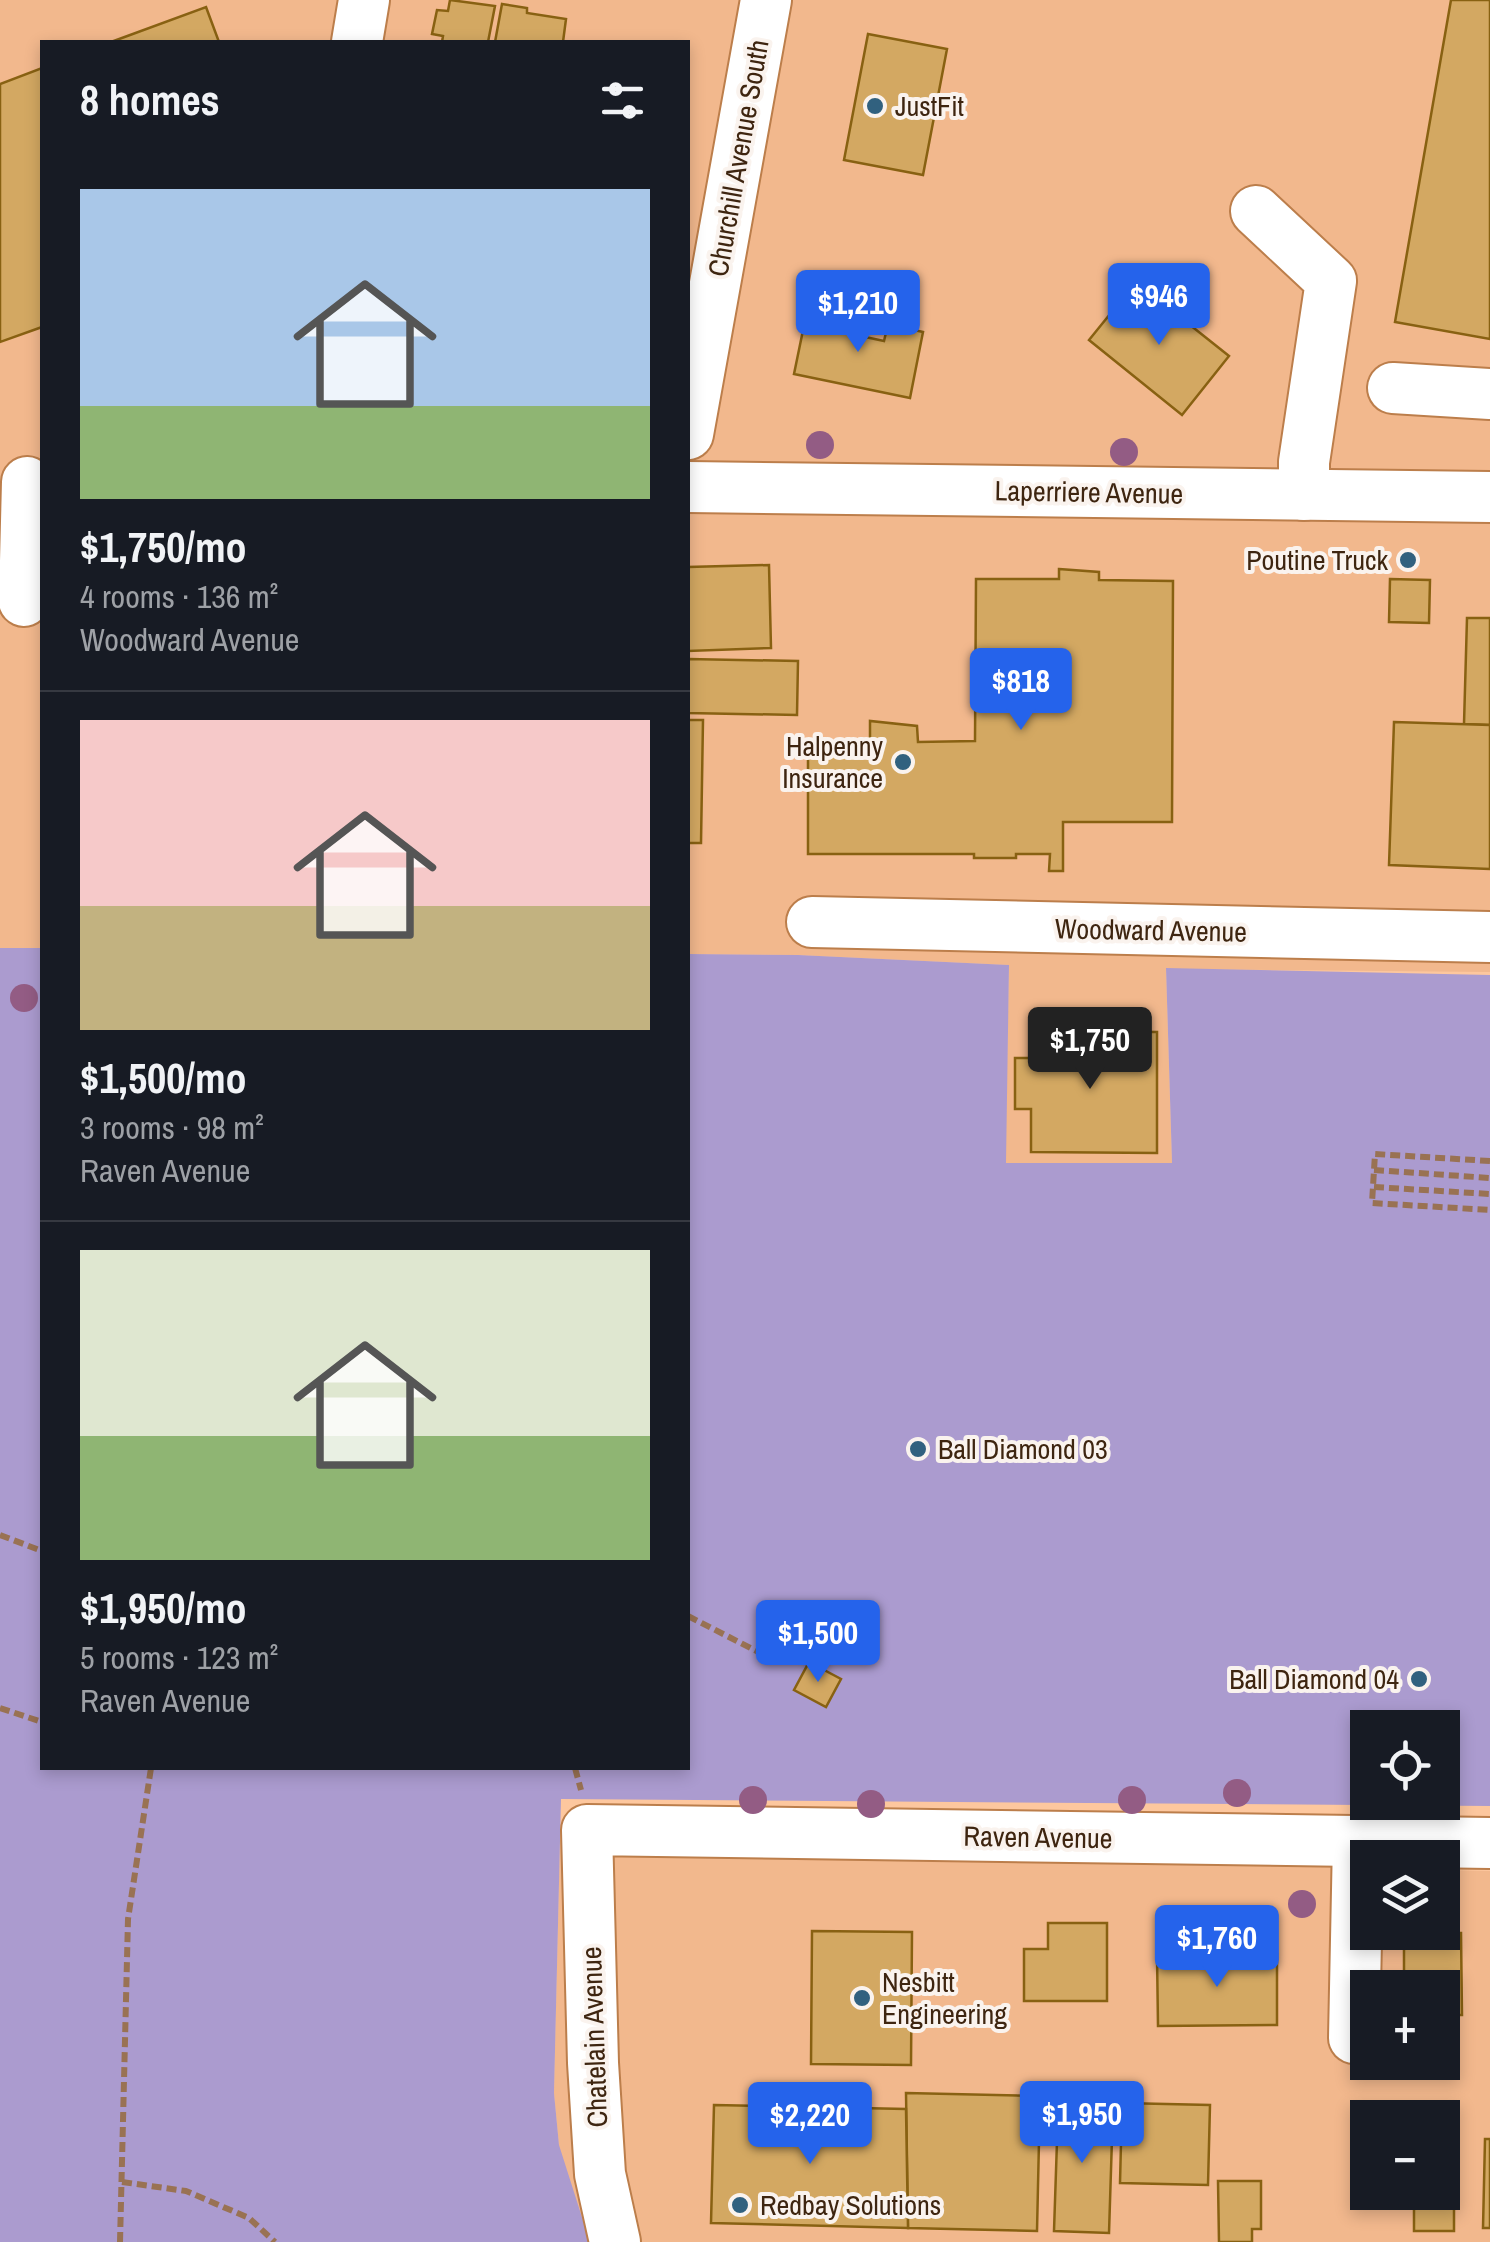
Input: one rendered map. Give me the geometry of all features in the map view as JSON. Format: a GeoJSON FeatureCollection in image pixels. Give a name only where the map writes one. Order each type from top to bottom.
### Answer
{"type":"FeatureCollection","features":[{"type":"Feature","properties":{"kind":"street"},"geometry":{"type":"LineString","coordinates":[[357,40],[364,0]]}},
{"type":"Feature","properties":{"kind":"street","name":"Churchill Avenue South"},"geometry":{"type":"LineString","coordinates":[[690,423],[766,0]]}},
{"type":"Feature","properties":{"kind":"street"},"geometry":{"type":"LineString","coordinates":[[1256,211],[1331,281],[1304,462],[1304,495]]}},
{"type":"Feature","properties":{"kind":"street"},"geometry":{"type":"LineString","coordinates":[[1393,388],[1490,394]]}},
{"type":"Feature","properties":{"kind":"street"},"geometry":{"type":"LineString","coordinates":[[23,482],[24,601]]}},
{"type":"Feature","properties":{"kind":"street","name":"Laperriere Avenue"},"geometry":{"type":"LineString","coordinates":[[690,487],[1490,497]]}},
{"type":"Feature","properties":{"kind":"street","name":"Woodward Avenue"},"geometry":{"type":"LineString","coordinates":[[812,922],[1490,937]]}},
{"type":"Feature","properties":{"kind":"street","name":"Raven Avenue"},"geometry":{"type":"LineString","coordinates":[[586,1830],[1350,1841]]}},
{"type":"Feature","properties":{"kind":"street","name":"Chatelain Avenue"},"geometry":{"type":"LineString","coordinates":[[586,1830],[600,2174],[615,2242]]}},
{"type":"Feature","properties":{"kind":"street","name":"Raven Avenue"},"geometry":{"type":"LineString","coordinates":[[1460,1843],[1490,1843]]}},
{"type":"Feature","properties":{"kind":"path"},"geometry":{"type":"LineString","coordinates":[[1490,1161],[1375,1154],[1372,1203],[1490,1210]]}},
{"type":"Feature","properties":{"kind":"path"},"geometry":{"type":"LineString","coordinates":[[1374,1170],[1490,1178]]}},
{"type":"Feature","properties":{"kind":"path"},"geometry":{"type":"LineString","coordinates":[[1374,1187],[1490,1194]]}},
{"type":"Feature","properties":{"kind":"path"},"geometry":{"type":"LineString","coordinates":[[0,1536],[40,1550]]}},
{"type":"Feature","properties":{"kind":"path"},"geometry":{"type":"LineString","coordinates":[[690,1617],[774,1660]]}},
{"type":"Feature","properties":{"kind":"path"},"geometry":{"type":"LineString","coordinates":[[0,1708],[40,1721]]}},
{"type":"Feature","properties":{"kind":"path"},"geometry":{"type":"LineString","coordinates":[[120,2242],[128,1919],[151,1770]]}},
{"type":"Feature","properties":{"kind":"path"},"geometry":{"type":"LineString","coordinates":[[121,2182],[186,2191],[249,2218],[275,2242]]}},
{"type":"Feature","properties":{"kind":"shaded area"},"geometry":{"type":"Polygon","coordinates":[[[0,0],[1490,0],[1490,972],[1166,969],[1172,1164],[1005,1163],[1009,965],[690,954],[690,40],[40,40],[40,948],[0,948],[0,0]]]}},
{"type":"Feature","properties":{"kind":"shaded area"},"geometry":{"type":"Polygon","coordinates":[[[0,948],[40,948],[40,1770],[690,1770],[690,954],[1009,965],[1006,1163],[1172,1163],[1166,968],[1490,975],[1490,1806],[1460,1806],[1460,1710],[1350,1710],[1350,1805],[561,1799],[554,2093],[559,2145],[593,2242],[0,2242],[0,948]]]}},
{"type":"Feature","properties":{"kind":"shaded area"},"geometry":{"type":"Polygon","coordinates":[[[560,1840],[1350,1866],[1350,1950],[1460,1950],[1460,1870],[1490,1871],[1490,2242],[587,2242],[563,2188],[554,2093],[560,1840]]]}},
{"type":"Feature","properties":{"kind":"building"},"geometry":{"type":"Polygon","coordinates":[[[450,0],[495,6],[488,40],[442,40],[443,36],[432,34],[437,10],[448,11],[450,0]]]}},
{"type":"Feature","properties":{"kind":"building"},"geometry":{"type":"Polygon","coordinates":[[[1451,0],[1490,0],[1490,339],[1395,322],[1451,0]]]}},
{"type":"Feature","properties":{"kind":"building"},"geometry":{"type":"Polygon","coordinates":[[[502,4],[527,8],[527,13],[566,19],[563,40],[495,40],[502,4]]]}},
{"type":"Feature","properties":{"kind":"building"},"geometry":{"type":"Polygon","coordinates":[[[206,7],[218,40],[116,40],[206,7]]]}},
{"type":"Feature","properties":{"kind":"building"},"geometry":{"type":"Polygon","coordinates":[[[868,34],[947,49],[923,175],[844,160],[868,34]]]}},
{"type":"Feature","properties":{"kind":"building"},"geometry":{"type":"Polygon","coordinates":[[[40,69],[40,328],[0,342],[0,84],[40,69]]]}},
{"type":"Feature","properties":{"kind":"building"},"geometry":{"type":"Polygon","coordinates":[[[1136,282],[1229,356],[1182,415],[1089,340],[1136,282]]]}},
{"type":"Feature","properties":{"kind":"building"},"geometry":{"type":"Polygon","coordinates":[[[808,306],[846,314],[842,332],[884,341],[888,324],[923,332],[910,398],[794,374],[808,306]]]}},
{"type":"Feature","properties":{"kind":"building"},"geometry":{"type":"Polygon","coordinates":[[[769,565],[771,648],[690,651],[690,567],[769,565]]]}},
{"type":"Feature","properties":{"kind":"building"},"geometry":{"type":"Polygon","coordinates":[[[1059,569],[1099,572],[1099,580],[1173,581],[1172,822],[1063,822],[1063,871],[1049,871],[1050,854],[974,858],[974,854],[808,854],[808,741],[870,742],[870,721],[917,726],[918,742],[975,741],[976,579],[1059,579],[1059,569]]]}},
{"type":"Feature","properties":{"kind":"building"},"geometry":{"type":"Polygon","coordinates":[[[1390,579],[1430,580],[1429,623],[1389,622],[1390,579]]]}},
{"type":"Feature","properties":{"kind":"building"},"geometry":{"type":"Polygon","coordinates":[[[1467,618],[1490,618],[1490,725],[1464,724],[1467,618]]]}},
{"type":"Feature","properties":{"kind":"building"},"geometry":{"type":"Polygon","coordinates":[[[690,659],[798,661],[797,715],[690,713],[690,659]]]}},
{"type":"Feature","properties":{"kind":"building"},"geometry":{"type":"Polygon","coordinates":[[[690,720],[703,720],[701,843],[690,843],[690,720]]]}},
{"type":"Feature","properties":{"kind":"building"},"geometry":{"type":"Polygon","coordinates":[[[1394,722],[1490,725],[1490,869],[1389,865],[1394,722]]]}},
{"type":"Feature","properties":{"kind":"building"},"geometry":{"type":"Polygon","coordinates":[[[1031,1031],[1157,1032],[1157,1153],[1031,1152],[1031,1109],[1015,1109],[1015,1058],[1031,1058],[1031,1031]]]}},
{"type":"Feature","properties":{"kind":"building"},"geometry":{"type":"Polygon","coordinates":[[[809,1662],[841,1679],[826,1707],[794,1690],[809,1662]]]}},
{"type":"Feature","properties":{"kind":"building"},"geometry":{"type":"Polygon","coordinates":[[[1048,1923],[1107,1923],[1107,2001],[1024,2001],[1024,1949],[1048,1949],[1048,1923]]]}},
{"type":"Feature","properties":{"kind":"building","name":"Nesbitt Engineering"},"geometry":{"type":"Polygon","coordinates":[[[812,1931],[912,1932],[911,2065],[811,2064],[812,1931]]]}},
{"type":"Feature","properties":{"kind":"building"},"geometry":{"type":"Polygon","coordinates":[[[1461,1933],[1462,2015],[1460,1970],[1404,1970],[1404,1950],[1460,1950],[1461,1933]]]}},
{"type":"Feature","properties":{"kind":"building"},"geometry":{"type":"Polygon","coordinates":[[[1277,1954],[1277,2025],[1158,2026],[1157,1955],[1277,1954]]]}},
{"type":"Feature","properties":{"kind":"building"},"geometry":{"type":"Polygon","coordinates":[[[906,2093],[1040,2096],[1037,2231],[908,2228],[906,2093]]]}},
{"type":"Feature","properties":{"kind":"building"},"geometry":{"type":"Polygon","coordinates":[[[1122,2103],[1210,2105],[1208,2185],[1120,2183],[1122,2103]]]}},
{"type":"Feature","properties":{"kind":"building"},"geometry":{"type":"Polygon","coordinates":[[[1047,2104],[1113,2107],[1109,2233],[1054,2231],[1057,2141],[1046,2141],[1047,2104]]]}},
{"type":"Feature","properties":{"kind":"building"},"geometry":{"type":"Polygon","coordinates":[[[714,2105],[906,2109],[908,2228],[711,2223],[714,2105]]]}},
{"type":"Feature","properties":{"kind":"building"},"geometry":{"type":"Polygon","coordinates":[[[1485,2139],[1490,2139],[1490,2228],[1483,2228],[1485,2139]]]}},
{"type":"Feature","properties":{"kind":"building"},"geometry":{"type":"Polygon","coordinates":[[[1218,2181],[1261,2181],[1261,2229],[1252,2229],[1252,2242],[1219,2242],[1218,2181]]]}},
{"type":"Feature","properties":{"kind":"building"},"geometry":{"type":"Polygon","coordinates":[[[1414,2210],[1454,2210],[1454,2231],[1414,2231],[1414,2210]]]}},
{"type":"Feature","properties":{"kind":"place","name":"JustFit"},"geometry":{"type":"Point","coordinates":[875,106]}},
{"type":"Feature","properties":{"kind":"place","name":"Poutine Truck"},"geometry":{"type":"Point","coordinates":[1408,560]}},
{"type":"Feature","properties":{"kind":"place","name":"Halpenny Insurance"},"geometry":{"type":"Point","coordinates":[903,762]}},
{"type":"Feature","properties":{"kind":"place","name":"Ball Diamond 03"},"geometry":{"type":"Point","coordinates":[918,1449]}},
{"type":"Feature","properties":{"kind":"place","name":"Ball Diamond 04"},"geometry":{"type":"Point","coordinates":[1419,1679]}},
{"type":"Feature","properties":{"kind":"place","name":"Nesbitt Engineering"},"geometry":{"type":"Point","coordinates":[862,1998]}},
{"type":"Feature","properties":{"kind":"place","name":"Redbay Solutions"},"geometry":{"type":"Point","coordinates":[740,2205]}}]}
